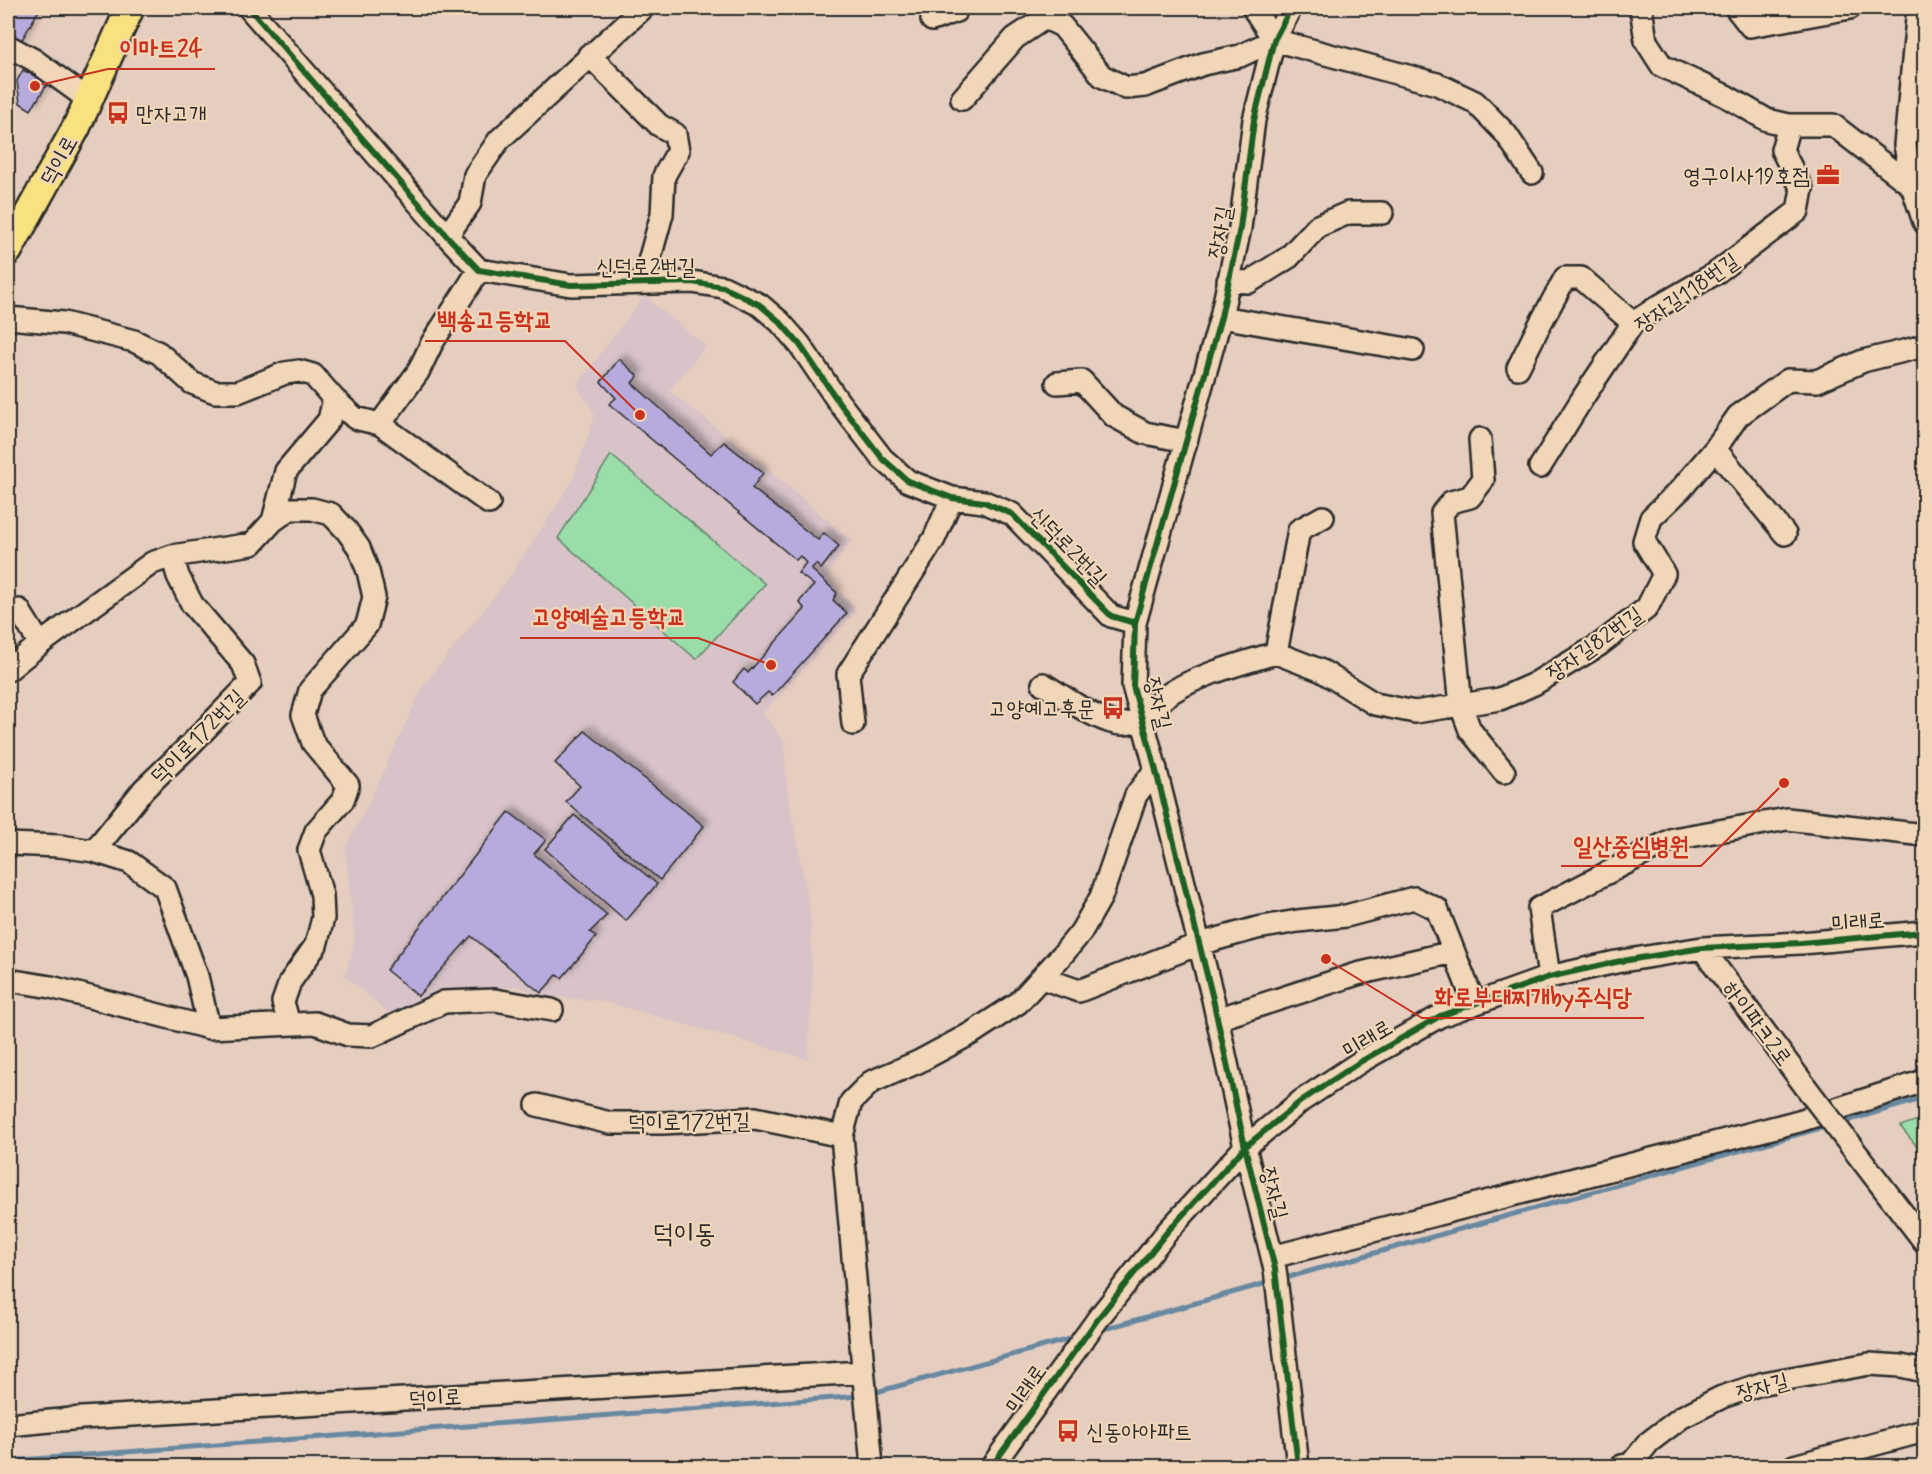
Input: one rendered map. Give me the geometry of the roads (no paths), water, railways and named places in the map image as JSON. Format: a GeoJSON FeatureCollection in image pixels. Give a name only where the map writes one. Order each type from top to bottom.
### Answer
{"type":"FeatureCollection","features":[{"type":"Feature","properties":{"kind":"main road","name":"덕이로"},"geometry":{"type":"LineString","coordinates":[[8,251],[76,128],[130,8]]}},
{"type":"Feature","properties":{"kind":"street"},"geometry":{"type":"LineString","coordinates":[[249,8],[479,270],[432,343],[418,372],[380,424]]}},
{"type":"Feature","properties":{"kind":"street"},"geometry":{"type":"LineString","coordinates":[[447,236],[470,203],[475,175],[499,140],[589,55],[643,8]]}},
{"type":"Feature","properties":{"kind":"street"},"geometry":{"type":"LineString","coordinates":[[932,20],[956,11],[957,8]]}},
{"type":"Feature","properties":{"kind":"street"},"geometry":{"type":"LineString","coordinates":[[1253,8],[1274,40]]}},
{"type":"Feature","properties":{"kind":"street","name":"장자길"},"geometry":{"type":"LineString","coordinates":[[1291,8],[1274,40],[1254,120],[1240,228],[1221,317],[1134,623],[1133,686],[1156,769],[1274,1263],[1298,1467]]}},
{"type":"Feature","properties":{"kind":"street"},"geometry":{"type":"LineString","coordinates":[[1641,8],[1646,41],[1662,66],[1726,96],[1767,120],[1789,125],[1833,125],[1912,186]]}},
{"type":"Feature","properties":{"kind":"street"},"geometry":{"type":"LineString","coordinates":[[1736,8],[1750,26],[1850,8]]}},
{"type":"Feature","properties":{"kind":"street"},"geometry":{"type":"LineString","coordinates":[[1918,8],[1905,145],[1912,186],[1924,222]]}},
{"type":"Feature","properties":{"kind":"street"},"geometry":{"type":"LineString","coordinates":[[963,99],[1015,38],[1045,18],[1062,26],[1102,76],[1126,88],[1145,86],[1203,64],[1240,56],[1274,40],[1437,84],[1475,102],[1506,134],[1532,173]]}},
{"type":"Feature","properties":{"kind":"street"},"geometry":{"type":"LineString","coordinates":[[8,46],[34,60],[89,100]]}},
{"type":"Feature","properties":{"kind":"street","name":"신덕로2번길"},"geometry":{"type":"LineString","coordinates":[[589,55],[659,125],[675,134],[678,151],[664,176],[662,214],[643,283]]}},
{"type":"Feature","properties":{"kind":"street","name":"장자길118번길"},"geometry":{"type":"LineString","coordinates":[[1540,467],[1584,396],[1634,323],[1716,273],[1798,211],[1802,189],[1782,150],[1789,125]]}},
{"type":"Feature","properties":{"kind":"street","name":"장자길"},"geometry":{"type":"LineString","coordinates":[[1228,281],[1249,282],[1289,257],[1318,226],[1348,213],[1382,213]]}},
{"type":"Feature","properties":{"kind":"street","name":"신덕로2번길"},"geometry":{"type":"LineString","coordinates":[[479,270],[571,285],[692,282],[723,286],[760,305],[780,322],[800,345],[838,401],[882,458],[908,481],[952,498],[984,502],[1012,514],[1111,616],[1134,623]]}},
{"type":"Feature","properties":{"kind":"street"},"geometry":{"type":"LineString","coordinates":[[1518,368],[1565,278],[1581,278],[1634,323]]}},
{"type":"Feature","properties":{"kind":"street"},"geometry":{"type":"LineString","coordinates":[[1221,317],[1413,350]]}},
{"type":"Feature","properties":{"kind":"street"},"geometry":{"type":"LineString","coordinates":[[8,318],[64,323],[134,341],[159,353],[192,383],[215,392],[238,392],[298,370],[313,375],[355,418],[380,424],[489,503]]}},
{"type":"Feature","properties":{"kind":"street","name":"장자길82번길"},"geometry":{"type":"LineString","coordinates":[[1276,652],[1322,671],[1375,704],[1415,712],[1500,699],[1534,684],[1599,645],[1647,608],[1664,574],[1644,541],[1651,518],[1681,489],[1738,416],[1788,380],[1816,381],[1863,361],[1924,346]]}},
{"type":"Feature","properties":{"kind":"street"},"geometry":{"type":"LineString","coordinates":[[1057,383],[1082,381],[1114,417],[1145,433],[1186,441]]}},
{"type":"Feature","properties":{"kind":"street"},"geometry":{"type":"LineString","coordinates":[[273,521],[286,471],[329,420],[334,399]]}},
{"type":"Feature","properties":{"kind":"street"},"geometry":{"type":"LineString","coordinates":[[1480,439],[1483,480],[1470,496],[1451,502],[1442,513],[1461,706],[1470,730],[1504,772]]}},
{"type":"Feature","properties":{"kind":"street"},"geometry":{"type":"LineString","coordinates":[[1714,449],[1785,534]]}},
{"type":"Feature","properties":{"kind":"street"},"geometry":{"type":"LineString","coordinates":[[853,724],[848,674],[934,539],[952,498]]}},
{"type":"Feature","properties":{"kind":"street"},"geometry":{"type":"LineString","coordinates":[[8,670],[152,563],[172,556],[252,544],[273,521],[290,509],[312,509],[331,514],[347,531],[359,548],[368,571],[374,597],[367,625],[310,690],[303,715],[313,743],[348,785],[343,800],[316,831],[309,850],[322,895],[323,918],[316,945],[290,982],[283,1002],[289,1024]]}},
{"type":"Feature","properties":{"kind":"street"},"geometry":{"type":"LineString","coordinates":[[1043,684],[1100,719],[1124,724],[1143,719],[1167,696],[1197,680],[1276,652],[1299,530],[1323,517]]}},
{"type":"Feature","properties":{"kind":"street","name":"덕이로172번길"},"geometry":{"type":"LineString","coordinates":[[94,850],[144,789],[250,683],[243,664],[192,604],[172,556]]}},
{"type":"Feature","properties":{"kind":"street"},"geometry":{"type":"LineString","coordinates":[[19,610],[40,644]]}},
{"type":"Feature","properties":{"kind":"street"},"geometry":{"type":"LineString","coordinates":[[872,1467],[842,1136],[851,1102],[871,1082],[918,1062],[972,1033],[1018,1003],[1042,978],[1081,932],[1101,897],[1136,795],[1156,769]]}},
{"type":"Feature","properties":{"kind":"street"},"geometry":{"type":"LineString","coordinates":[[1549,977],[1539,908],[1673,839],[1786,819],[1924,835]]}},
{"type":"Feature","properties":{"kind":"street"},"geometry":{"type":"LineString","coordinates":[[8,844],[94,850],[129,862],[165,888],[197,976],[209,1028]]}},
{"type":"Feature","properties":{"kind":"street"},"geometry":{"type":"LineString","coordinates":[[1042,978],[1079,991],[1199,945],[1257,928],[1346,916],[1414,898],[1437,909],[1474,1003]]}},
{"type":"Feature","properties":{"kind":"street","name":"미래로"},"geometry":{"type":"LineString","coordinates":[[992,1467],[1100,1316],[1167,1232],[1245,1147],[1301,1101],[1360,1062],[1440,1016],[1549,977],[1616,962],[1702,948],[1801,943],[1924,932]]}},
{"type":"Feature","properties":{"kind":"street","name":"하이파크2로"},"geometry":{"type":"LineString","coordinates":[[1702,948],[1924,1241]]}},
{"type":"Feature","properties":{"kind":"street"},"geometry":{"type":"LineString","coordinates":[[1217,1019],[1357,974],[1453,952]]}},
{"type":"Feature","properties":{"kind":"street"},"geometry":{"type":"LineString","coordinates":[[8,980],[51,987],[209,1028],[315,1023],[348,1035],[372,1036],[444,1002],[495,1000],[552,1010]]}},
{"type":"Feature","properties":{"kind":"street"},"geometry":{"type":"LineString","coordinates":[[1274,1263],[1799,1121],[1924,1081]]}},
{"type":"Feature","properties":{"kind":"street","name":"덕이로172번길"},"geometry":{"type":"LineString","coordinates":[[537,1105],[610,1123],[663,1123],[755,1118],[842,1136]]}},
{"type":"Feature","properties":{"kind":"street","name":"장자길"},"geometry":{"type":"LineString","coordinates":[[1622,1467],[1631,1464],[1649,1442],[1682,1417],[1722,1397],[1764,1383],[1869,1364],[1901,1366],[1924,1371]]}},
{"type":"Feature","properties":{"kind":"street","name":"덕이로"},"geometry":{"type":"LineString","coordinates":[[8,1425],[106,1417],[864,1378]]}},
{"type":"Feature","properties":{"kind":"street"},"geometry":{"type":"LineString","coordinates":[[1794,1467],[1924,1431]]}},
{"type":"Feature","properties":{"kind":"waterway"},"geometry":{"type":"LineString","coordinates":[[1840,1123],[1924,1098]]}},
{"type":"Feature","properties":{"kind":"waterway"},"geometry":{"type":"LineString","coordinates":[[1282,1279],[1828,1126]]}},
{"type":"Feature","properties":{"kind":"waterway"},"geometry":{"type":"LineString","coordinates":[[1097,1331],[1270,1282]]}},
{"type":"Feature","properties":{"kind":"waterway"},"geometry":{"type":"LineString","coordinates":[[869,1394],[1077,1337]]}},
{"type":"Feature","properties":{"kind":"waterway"},"geometry":{"type":"LineString","coordinates":[[8,1461],[860,1396]]}},
{"type":"Feature","properties":{"kind":"place","name":"이마트24"},"geometry":{"type":"Point","coordinates":[35,86]}},
{"type":"Feature","properties":{"kind":"place","name":"만자고개"},"geometry":{"type":"Point","coordinates":[118,113]}},
{"type":"Feature","properties":{"kind":"place","name":"영구이사19호점"},"geometry":{"type":"Point","coordinates":[1828,175]}},
{"type":"Feature","properties":{"kind":"place","name":"백송고등학교"},"geometry":{"type":"Point","coordinates":[640,415]}},
{"type":"Feature","properties":{"kind":"place","name":"고양예술고등학교"},"geometry":{"type":"Point","coordinates":[771,665]}},
{"type":"Feature","properties":{"kind":"place","name":"고양예고후문"},"geometry":{"type":"Point","coordinates":[1113,708]}},
{"type":"Feature","properties":{"kind":"place","name":"일산중심병원"},"geometry":{"type":"Point","coordinates":[1784,783]}},
{"type":"Feature","properties":{"kind":"place","name":"화로부대찌개by주식당"},"geometry":{"type":"Point","coordinates":[1326,959]}},
{"type":"Feature","properties":{"kind":"place","name":"신동아아파트"},"geometry":{"type":"Point","coordinates":[1068,1431]}},
{"type":"Feature","properties":{"kind":"district","name":"덕이동"},"geometry":{"type":"Point","coordinates":[684,1233]}}]}
